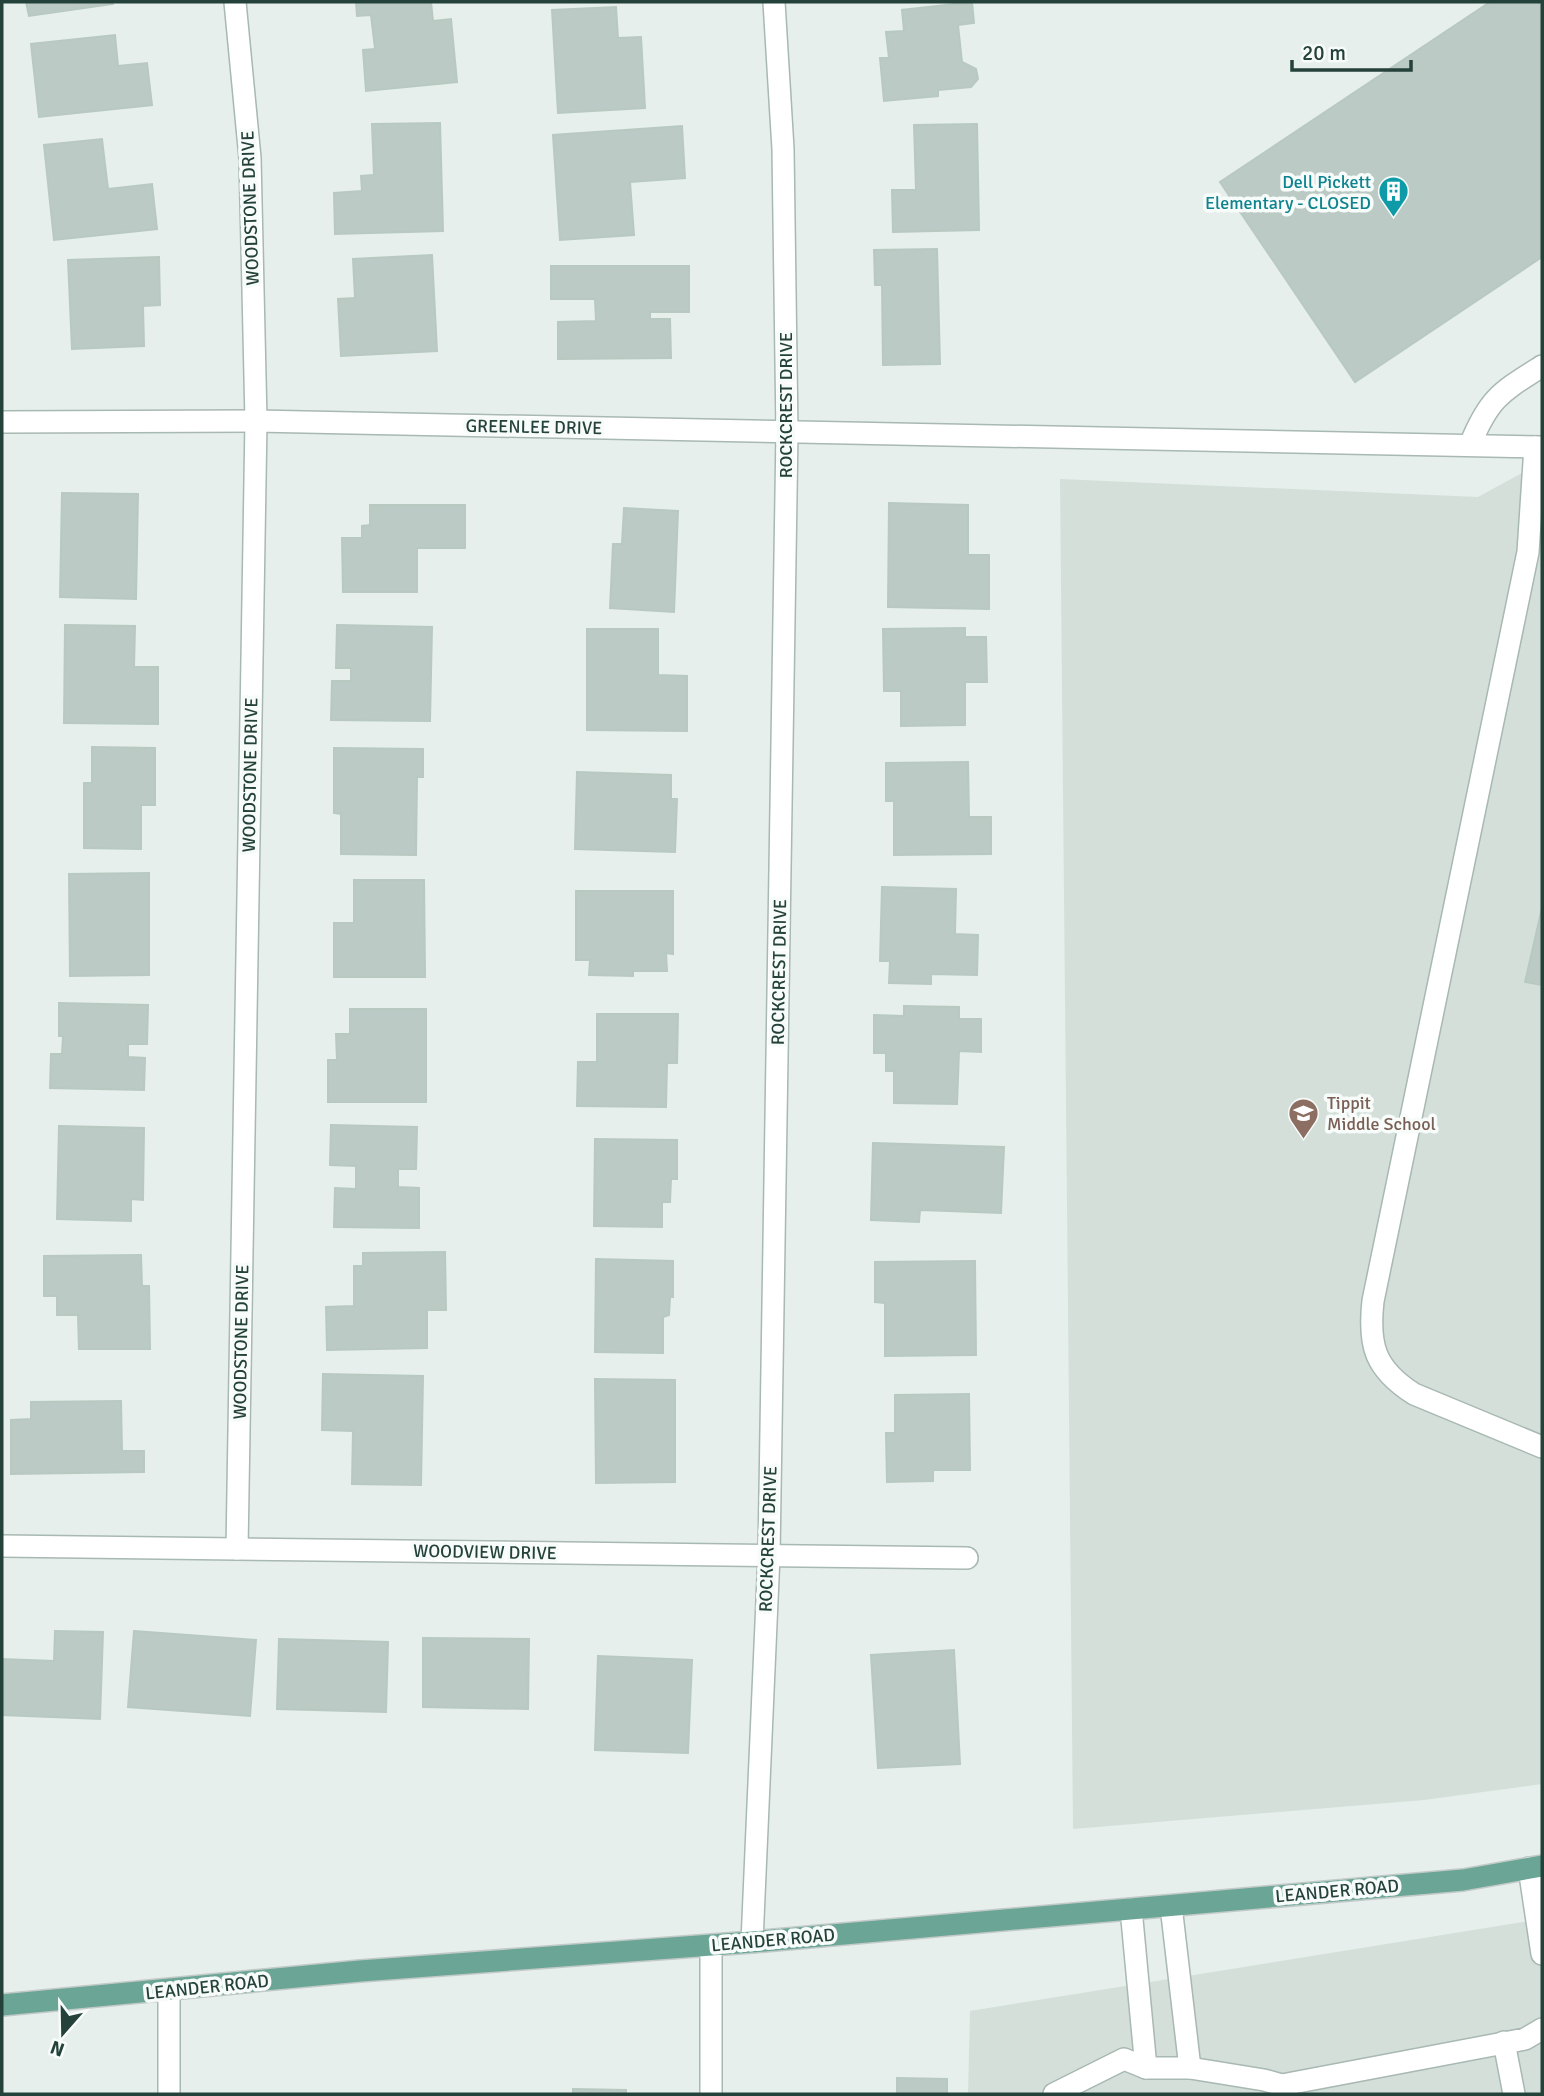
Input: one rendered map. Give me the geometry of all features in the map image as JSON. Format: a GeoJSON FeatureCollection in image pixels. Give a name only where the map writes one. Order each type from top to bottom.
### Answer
{"type":"FeatureCollection","features":[{"type":"Feature","properties":{"kind":"main road","name":"LEANDER ROAD"},"geometry":{"type":"LineString","coordinates":[[2,2005],[360,1971],[752,1942],[1463,1880],[1536,1867]]}},
{"type":"Feature","properties":{"kind":"street","name":"WOODSTONE DRIVE"},"geometry":{"type":"LineString","coordinates":[[235,2],[250,158],[256,421],[237,1549]]}},
{"type":"Feature","properties":{"kind":"street","name":"ROCKCREST DRIVE"},"geometry":{"type":"LineString","coordinates":[[752,1942],[769,1555],[787,432],[783,149],[774,2]]}},
{"type":"Feature","properties":{"kind":"street"},"geometry":{"type":"LineString","coordinates":[[1470,445],[1479,421],[1490,403],[1542,366]]}},
{"type":"Feature","properties":{"kind":"street","name":"GREENLEE DRIVE"},"geometry":{"type":"LineString","coordinates":[[2,422],[256,421],[1539,447]]}},
{"type":"Feature","properties":{"kind":"street"},"geometry":{"type":"LineString","coordinates":[[1539,447],[1528,551],[1373,1301],[1370,1328],[1374,1350],[1382,1369],[1396,1383],[1414,1394],[1542,1447]]}},
{"type":"Feature","properties":{"kind":"street","name":"WOODVIEW DRIVE"},"geometry":{"type":"LineString","coordinates":[[2,1546],[967,1558]]}},
{"type":"Feature","properties":{"kind":"street"},"geometry":{"type":"LineString","coordinates":[[1536,1867],[1542,1954]]}},
{"type":"Feature","properties":{"kind":"street"},"geometry":{"type":"LineString","coordinates":[[1171,1906],[1190,2068]]}},
{"type":"Feature","properties":{"kind":"street"},"geometry":{"type":"LineString","coordinates":[[1131,1909],[1146,2068]]}},
{"type":"Feature","properties":{"kind":"street"},"geometry":{"type":"LineString","coordinates":[[710,2094],[711,1945]]}},
{"type":"Feature","properties":{"kind":"street"},"geometry":{"type":"LineString","coordinates":[[169,1991],[169,2094]]}},
{"type":"Feature","properties":{"kind":"street"},"geometry":{"type":"LineString","coordinates":[[1054,2094],[1124,2059],[1146,2068],[1190,2068],[1282,2085],[1525,2039],[1542,2029]]}},
{"type":"Feature","properties":{"kind":"street"},"geometry":{"type":"LineString","coordinates":[[1504,2042],[1514,2094]]}},
{"type":"Feature","properties":{"kind":"shaded area","name":"Tippit Middle School"},"geometry":{"type":"Polygon","coordinates":[[[1542,462],[1542,1784],[1424,1800],[1073,1829],[1060,479],[1478,497],[1542,462]]]}},
{"type":"Feature","properties":{"kind":"shaded area"},"geometry":{"type":"Polygon","coordinates":[[[1542,1919],[1542,2094],[968,2094],[970,2011],[1542,1919]]]}},
{"type":"Feature","properties":{"kind":"building"},"geometry":{"type":"Polygon","coordinates":[[[26,2],[113,2],[113,4],[29,16],[26,2]]]}},
{"type":"Feature","properties":{"kind":"building"},"geometry":{"type":"Polygon","coordinates":[[[356,2],[431,2],[433,21],[451,19],[457,82],[366,91],[363,50],[375,49],[371,15],[357,16],[356,2]]]}},
{"type":"Feature","properties":{"kind":"building"},"geometry":{"type":"Polygon","coordinates":[[[972,2],[974,23],[958,25],[962,62],[976,69],[978,79],[971,87],[938,90],[938,96],[884,101],[880,58],[889,58],[886,32],[904,31],[902,10],[972,2]]]}},
{"type":"Feature","properties":{"kind":"building","name":"Dell Pickett Elementary - CLOSED"},"geometry":{"type":"Polygon","coordinates":[[[1490,2],[1542,2],[1542,257],[1355,382],[1220,182],[1490,2]]]}},
{"type":"Feature","properties":{"kind":"building"},"geometry":{"type":"Polygon","coordinates":[[[616,7],[618,38],[641,37],[645,108],[558,113],[552,10],[616,7]]]}},
{"type":"Feature","properties":{"kind":"building"},"geometry":{"type":"Polygon","coordinates":[[[115,35],[118,66],[147,63],[152,105],[39,117],[31,44],[115,35]]]}},
{"type":"Feature","properties":{"kind":"building"},"geometry":{"type":"Polygon","coordinates":[[[440,123],[443,231],[335,234],[334,193],[362,191],[361,176],[374,175],[372,124],[440,123]]]}},
{"type":"Feature","properties":{"kind":"building"},"geometry":{"type":"Polygon","coordinates":[[[977,124],[979,230],[893,232],[892,190],[916,190],[914,125],[977,124]]]}},
{"type":"Feature","properties":{"kind":"building"},"geometry":{"type":"Polygon","coordinates":[[[682,126],[685,178],[630,182],[634,235],[560,240],[553,135],[682,126]]]}},
{"type":"Feature","properties":{"kind":"building"},"geometry":{"type":"Polygon","coordinates":[[[102,139],[108,189],[152,184],[157,229],[54,240],[44,145],[102,139]]]}},
{"type":"Feature","properties":{"kind":"building"},"geometry":{"type":"Polygon","coordinates":[[[937,249],[940,364],[883,365],[882,285],[875,285],[874,250],[937,249]]]}},
{"type":"Feature","properties":{"kind":"building"},"geometry":{"type":"Polygon","coordinates":[[[432,255],[437,351],[341,356],[338,299],[355,298],[353,259],[432,255]]]}},
{"type":"Feature","properties":{"kind":"building"},"geometry":{"type":"Polygon","coordinates":[[[159,257],[160,305],[143,306],[144,346],[72,349],[68,260],[159,257]]]}},
{"type":"Feature","properties":{"kind":"building"},"geometry":{"type":"Polygon","coordinates":[[[551,266],[689,266],[689,312],[650,312],[650,319],[670,319],[671,358],[558,359],[558,322],[596,321],[595,299],[551,299],[551,266]]]}},
{"type":"Feature","properties":{"kind":"building"},"geometry":{"type":"Polygon","coordinates":[[[62,493],[138,494],[136,599],[60,597],[62,493]]]}},
{"type":"Feature","properties":{"kind":"building"},"geometry":{"type":"Polygon","coordinates":[[[889,503],[968,505],[968,555],[989,555],[989,609],[888,607],[889,503]]]}},
{"type":"Feature","properties":{"kind":"building"},"geometry":{"type":"Polygon","coordinates":[[[370,505],[465,505],[465,548],[417,548],[417,592],[343,592],[342,538],[362,538],[362,526],[370,525],[370,505]]]}},
{"type":"Feature","properties":{"kind":"building"},"geometry":{"type":"Polygon","coordinates":[[[624,508],[678,511],[674,612],[610,608],[613,544],[622,544],[624,508]]]}},
{"type":"Feature","properties":{"kind":"building"},"geometry":{"type":"Polygon","coordinates":[[[65,625],[135,626],[134,667],[158,667],[158,724],[64,723],[65,625]]]}},
{"type":"Feature","properties":{"kind":"building"},"geometry":{"type":"Polygon","coordinates":[[[337,625],[432,627],[430,721],[331,720],[332,681],[351,681],[351,668],[336,668],[337,625]]]}},
{"type":"Feature","properties":{"kind":"building"},"geometry":{"type":"Polygon","coordinates":[[[965,628],[965,637],[986,637],[987,682],[965,682],[965,725],[901,726],[901,691],[884,691],[883,629],[965,628]]]}},
{"type":"Feature","properties":{"kind":"building"},"geometry":{"type":"Polygon","coordinates":[[[587,629],[658,629],[658,675],[687,676],[687,731],[587,730],[587,629]]]}},
{"type":"Feature","properties":{"kind":"building"},"geometry":{"type":"Polygon","coordinates":[[[92,747],[155,748],[155,805],[141,805],[141,849],[84,848],[84,783],[92,783],[92,747]]]}},
{"type":"Feature","properties":{"kind":"building"},"geometry":{"type":"Polygon","coordinates":[[[334,748],[423,749],[423,777],[417,777],[416,855],[341,854],[341,814],[334,813],[334,748]]]}},
{"type":"Feature","properties":{"kind":"building"},"geometry":{"type":"Polygon","coordinates":[[[968,762],[969,817],[991,817],[991,854],[894,855],[894,801],[886,801],[886,763],[968,762]]]}},
{"type":"Feature","properties":{"kind":"building"},"geometry":{"type":"Polygon","coordinates":[[[577,772],[671,775],[671,799],[677,799],[675,852],[575,849],[577,772]]]}},
{"type":"Feature","properties":{"kind":"building"},"geometry":{"type":"Polygon","coordinates":[[[149,873],[149,975],[70,976],[69,874],[149,873]]]}},
{"type":"Feature","properties":{"kind":"building"},"geometry":{"type":"Polygon","coordinates":[[[354,880],[424,880],[425,977],[334,977],[334,923],[354,923],[354,880]]]}},
{"type":"Feature","properties":{"kind":"building"},"geometry":{"type":"Polygon","coordinates":[[[882,887],[956,889],[955,934],[978,935],[977,975],[931,974],[931,984],[889,983],[890,961],[880,961],[882,887]]]}},
{"type":"Feature","properties":{"kind":"building"},"geometry":{"type":"Polygon","coordinates":[[[576,891],[673,891],[673,954],[666,953],[667,971],[633,971],[633,976],[589,975],[590,960],[576,960],[576,891]]]}},
{"type":"Feature","properties":{"kind":"building"},"geometry":{"type":"Polygon","coordinates":[[[1542,908],[1542,985],[1525,982],[1542,908]]]}},
{"type":"Feature","properties":{"kind":"building"},"geometry":{"type":"Polygon","coordinates":[[[59,1003],[148,1005],[147,1044],[128,1044],[128,1057],[145,1058],[144,1090],[50,1088],[51,1054],[62,1054],[59,1003]]]}},
{"type":"Feature","properties":{"kind":"building"},"geometry":{"type":"Polygon","coordinates":[[[904,1006],[959,1007],[959,1019],[981,1019],[981,1052],[959,1051],[957,1104],[894,1103],[894,1071],[886,1071],[886,1053],[874,1053],[874,1015],[904,1016],[904,1006]]]}},
{"type":"Feature","properties":{"kind":"building"},"geometry":{"type":"Polygon","coordinates":[[[350,1009],[426,1009],[426,1102],[328,1102],[328,1060],[337,1060],[336,1034],[350,1034],[350,1009]]]}},
{"type":"Feature","properties":{"kind":"building"},"geometry":{"type":"Polygon","coordinates":[[[597,1014],[678,1014],[677,1063],[667,1063],[666,1107],[577,1106],[578,1062],[597,1062],[597,1014]]]}},
{"type":"Feature","properties":{"kind":"building"},"geometry":{"type":"Polygon","coordinates":[[[331,1125],[417,1127],[416,1169],[398,1169],[398,1187],[419,1188],[419,1228],[334,1227],[335,1188],[356,1189],[356,1166],[330,1165],[331,1125]]]}},
{"type":"Feature","properties":{"kind":"building"},"geometry":{"type":"Polygon","coordinates":[[[59,1126],[144,1128],[143,1200],[131,1199],[131,1221],[57,1219],[59,1126]]]}},
{"type":"Feature","properties":{"kind":"building"},"geometry":{"type":"Polygon","coordinates":[[[595,1139],[677,1140],[677,1179],[671,1179],[670,1202],[662,1202],[662,1227],[594,1226],[595,1139]]]}},
{"type":"Feature","properties":{"kind":"building"},"geometry":{"type":"Polygon","coordinates":[[[873,1143],[1004,1147],[1001,1213],[920,1210],[919,1222],[871,1220],[873,1143]]]}},
{"type":"Feature","properties":{"kind":"building"},"geometry":{"type":"Polygon","coordinates":[[[445,1252],[446,1310],[427,1310],[427,1348],[327,1350],[326,1307],[354,1306],[354,1266],[363,1266],[363,1253],[445,1252]]]}},
{"type":"Feature","properties":{"kind":"building"},"geometry":{"type":"Polygon","coordinates":[[[141,1255],[142,1286],[149,1286],[150,1349],[79,1349],[78,1315],[57,1315],[57,1296],[44,1296],[44,1256],[141,1255]]]}},
{"type":"Feature","properties":{"kind":"building"},"geometry":{"type":"Polygon","coordinates":[[[596,1259],[673,1261],[673,1297],[670,1297],[669,1315],[663,1317],[663,1353],[595,1352],[596,1259]]]}},
{"type":"Feature","properties":{"kind":"building"},"geometry":{"type":"Polygon","coordinates":[[[975,1261],[976,1355],[885,1356],[885,1303],[875,1302],[875,1262],[975,1261]]]}},
{"type":"Feature","properties":{"kind":"building"},"geometry":{"type":"Polygon","coordinates":[[[323,1374],[423,1376],[421,1485],[352,1484],[353,1431],[322,1430],[323,1374]]]}},
{"type":"Feature","properties":{"kind":"building"},"geometry":{"type":"Polygon","coordinates":[[[595,1379],[675,1380],[675,1482],[596,1483],[595,1379]]]}},
{"type":"Feature","properties":{"kind":"building"},"geometry":{"type":"Polygon","coordinates":[[[969,1394],[970,1470],[933,1470],[933,1481],[887,1482],[886,1433],[895,1433],[895,1395],[969,1394]]]}},
{"type":"Feature","properties":{"kind":"building"},"geometry":{"type":"Polygon","coordinates":[[[121,1401],[122,1451],[144,1451],[144,1472],[11,1474],[11,1420],[31,1419],[31,1402],[121,1401]]]}},
{"type":"Feature","properties":{"kind":"building"},"geometry":{"type":"Polygon","coordinates":[[[55,1631],[103,1632],[100,1719],[2,1715],[2,1659],[54,1661],[55,1631]]]}},
{"type":"Feature","properties":{"kind":"building"},"geometry":{"type":"Polygon","coordinates":[[[134,1631],[256,1640],[250,1716],[128,1707],[134,1631]]]}},
{"type":"Feature","properties":{"kind":"building"},"geometry":{"type":"Polygon","coordinates":[[[423,1638],[529,1639],[528,1709],[423,1707],[423,1638]]]}},
{"type":"Feature","properties":{"kind":"building"},"geometry":{"type":"Polygon","coordinates":[[[279,1639],[388,1642],[386,1712],[277,1709],[279,1639]]]}},
{"type":"Feature","properties":{"kind":"building"},"geometry":{"type":"Polygon","coordinates":[[[954,1650],[960,1764],[878,1768],[871,1655],[954,1650]]]}},
{"type":"Feature","properties":{"kind":"building"},"geometry":{"type":"Polygon","coordinates":[[[598,1656],[692,1660],[688,1753],[595,1750],[598,1656]]]}},
{"type":"Feature","properties":{"kind":"building"},"geometry":{"type":"Polygon","coordinates":[[[897,2078],[947,2079],[947,2094],[897,2094],[897,2078]]]}},
{"type":"Feature","properties":{"kind":"building"},"geometry":{"type":"Polygon","coordinates":[[[573,2089],[626,2090],[626,2094],[573,2094],[573,2089]]]}},
{"type":"Feature","properties":{"kind":"place","name":"Dell Pickett Elementary - CLOSED"},"geometry":{"type":"Point","coordinates":[1394,219]}},
{"type":"Feature","properties":{"kind":"place","name":"Tippit Middle School"},"geometry":{"type":"Point","coordinates":[1304,1140]}}]}
